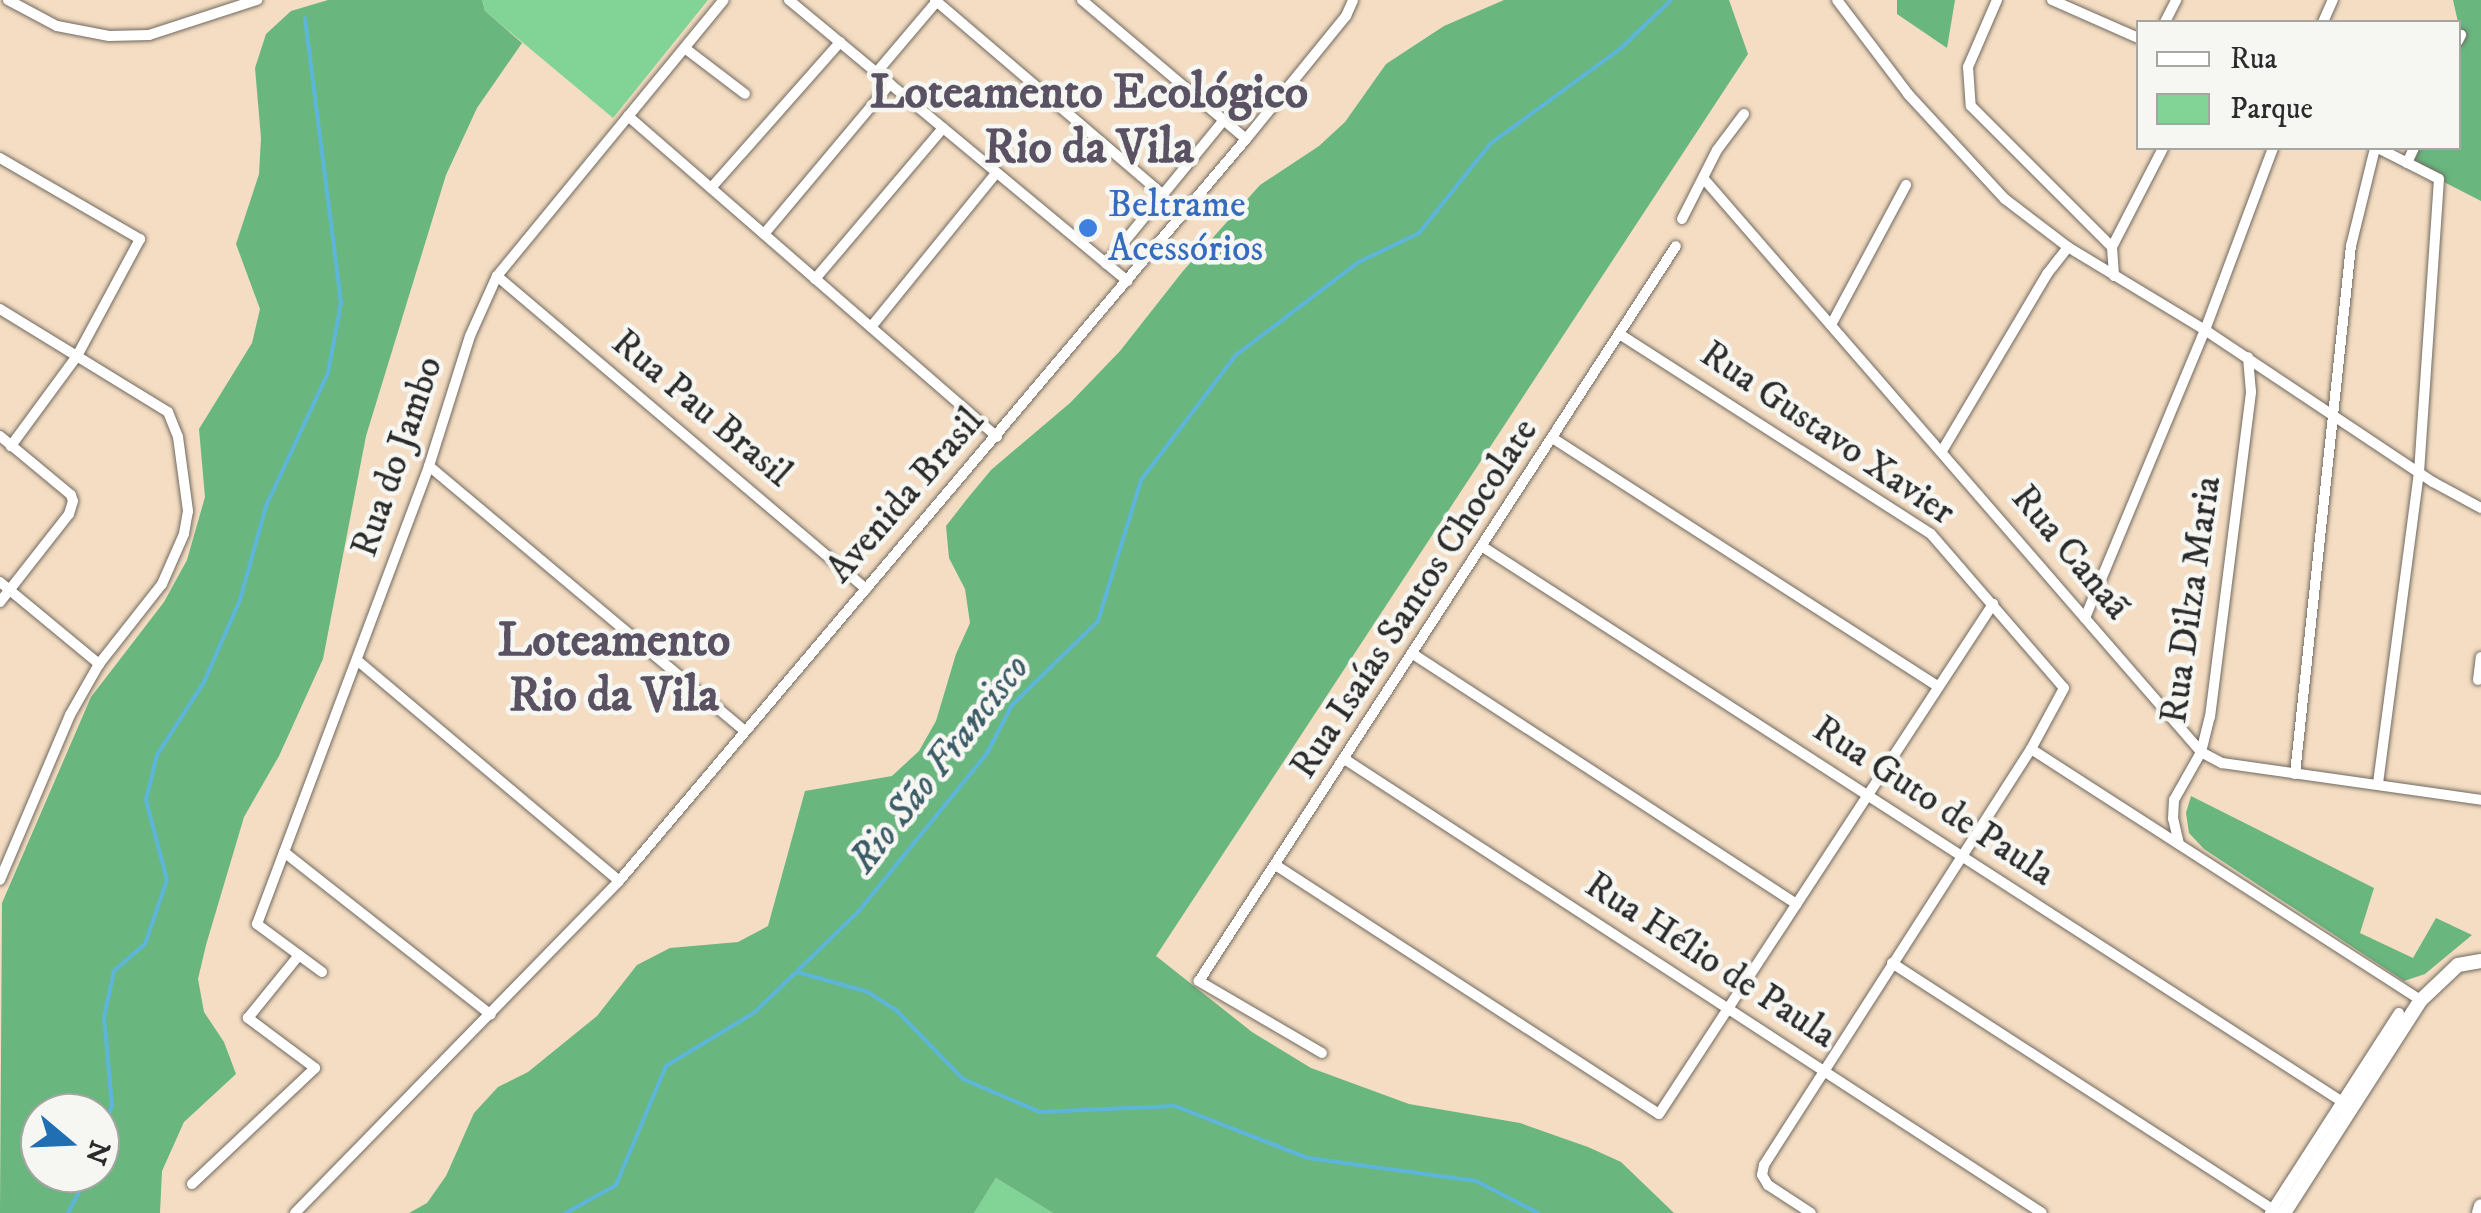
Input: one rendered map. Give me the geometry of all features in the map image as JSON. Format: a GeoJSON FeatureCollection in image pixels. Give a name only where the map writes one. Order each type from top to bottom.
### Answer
{"type":"FeatureCollection","features":[{"type":"Feature","properties":{"kind":"street"},"geometry":{"type":"LineString","coordinates":[[8,0],[57,26],[109,36],[149,36],[257,0]]}},
{"type":"Feature","properties":{"kind":"street","name":"Rua do Jambo"},"geometry":{"type":"LineString","coordinates":[[299,955],[257,924],[429,466],[470,336],[497,276],[724,0]]}},
{"type":"Feature","properties":{"kind":"street"},"geometry":{"type":"LineString","coordinates":[[789,0],[1126,281]]}},
{"type":"Feature","properties":{"kind":"street"},"geometry":{"type":"LineString","coordinates":[[876,73],[937,0],[1163,194]]}},
{"type":"Feature","properties":{"kind":"street"},"geometry":{"type":"LineString","coordinates":[[1082,0],[1246,139]]}},
{"type":"Feature","properties":{"kind":"street"},"geometry":{"type":"LineString","coordinates":[[1837,0],[1956,149],[2005,199],[2068,247],[2206,330],[2481,508]]}},
{"type":"Feature","properties":{"kind":"street"},"geometry":{"type":"LineString","coordinates":[[1997,0],[1968,67],[1971,106],[2112,247]]}},
{"type":"Feature","properties":{"kind":"street"},"geometry":{"type":"LineString","coordinates":[[2052,0],[2136,37]]}},
{"type":"Feature","properties":{"kind":"street","name":"Avenida Brasil"},"geometry":{"type":"LineString","coordinates":[[295,1213],[619,881],[1246,139],[1346,16],[1351,1]]}},
{"type":"Feature","properties":{"kind":"street"},"geometry":{"type":"LineString","coordinates":[[711,188],[840,42]]}},
{"type":"Feature","properties":{"kind":"street"},"geometry":{"type":"LineString","coordinates":[[686,49],[745,94]]}},
{"type":"Feature","properties":{"kind":"street"},"geometry":{"type":"LineString","coordinates":[[764,234],[890,84]]}},
{"type":"Feature","properties":{"kind":"street"},"geometry":{"type":"LineString","coordinates":[[1682,219],[1717,150],[1744,114]]}},
{"type":"Feature","properties":{"kind":"street"},"geometry":{"type":"LineString","coordinates":[[628,116],[997,437]]}},
{"type":"Feature","properties":{"kind":"street"},"geometry":{"type":"LineString","coordinates":[[1106,264],[1224,120]]}},
{"type":"Feature","properties":{"kind":"street"},"geometry":{"type":"LineString","coordinates":[[815,279],[943,128]]}},
{"type":"Feature","properties":{"kind":"street"},"geometry":{"type":"LineString","coordinates":[[2114,276],[2112,247],[2163,150]]}},
{"type":"Feature","properties":{"kind":"street"},"geometry":{"type":"LineString","coordinates":[[2085,618],[2206,330],[2273,150]]}},
{"type":"Feature","properties":{"kind":"street"},"geometry":{"type":"LineString","coordinates":[[2295,774],[2330,410],[2351,246],[2376,150]]}},
{"type":"Feature","properties":{"kind":"street"},"geometry":{"type":"LineString","coordinates":[[2378,783],[2420,472],[2439,179],[2381,150]]}},
{"type":"Feature","properties":{"kind":"street"},"geometry":{"type":"LineString","coordinates":[[2407,163],[2413,150]]}},
{"type":"Feature","properties":{"kind":"street"},"geometry":{"type":"LineString","coordinates":[[0,158],[140,239],[76,356],[11,446]]}},
{"type":"Feature","properties":{"kind":"street"},"geometry":{"type":"LineString","coordinates":[[871,328],[996,172]]}},
{"type":"Feature","properties":{"kind":"street","name":"Rua Canaã"},"geometry":{"type":"LineString","coordinates":[[1704,179],[2201,752]]}},
{"type":"Feature","properties":{"kind":"street"},"geometry":{"type":"LineString","coordinates":[[1830,325],[1906,185]]}},
{"type":"Feature","properties":{"kind":"street","name":"Rua Isaías Santos Chocolate"},"geometry":{"type":"LineString","coordinates":[[1322,1053],[1199,981],[1676,246]]}},
{"type":"Feature","properties":{"kind":"street"},"geometry":{"type":"LineString","coordinates":[[1942,451],[2068,247]]}},
{"type":"Feature","properties":{"kind":"street","name":"Rua Pau Brasil"},"geometry":{"type":"LineString","coordinates":[[497,276],[866,589]]}},
{"type":"Feature","properties":{"kind":"street"},"geometry":{"type":"LineString","coordinates":[[0,309],[168,412],[178,438],[187,494],[184,534],[162,584],[99,664],[70,715],[0,880]]}},
{"type":"Feature","properties":{"kind":"street","name":"Rua Gustavo Xavier"},"geometry":{"type":"LineString","coordinates":[[1621,334],[1931,534],[2064,688],[2031,749]]}},
{"type":"Feature","properties":{"kind":"street","name":"Rua Dilza Maria"},"geometry":{"type":"LineString","coordinates":[[2179,844],[2172,820],[2174,800],[2201,752],[2210,717],[2251,392],[2248,358]]}},
{"type":"Feature","properties":{"kind":"street"},"geometry":{"type":"LineString","coordinates":[[0,436],[63,488],[73,501],[69,514],[0,602]]}},
{"type":"Feature","properties":{"kind":"street"},"geometry":{"type":"LineString","coordinates":[[1554,439],[1937,686]]}},
{"type":"Feature","properties":{"kind":"street"},"geometry":{"type":"LineString","coordinates":[[429,466],[744,730]]}},
{"type":"Feature","properties":{"kind":"street","name":"Rua Guto de Paula"},"geometry":{"type":"LineString","coordinates":[[1483,547],[2346,1104]]}},
{"type":"Feature","properties":{"kind":"street"},"geometry":{"type":"LineString","coordinates":[[0,582],[99,664]]}},
{"type":"Feature","properties":{"kind":"street"},"geometry":{"type":"LineString","coordinates":[[1276,866],[1659,1114],[1993,604]]}},
{"type":"Feature","properties":{"kind":"street"},"geometry":{"type":"LineString","coordinates":[[1413,654],[1797,904]]}},
{"type":"Feature","properties":{"kind":"street"},"geometry":{"type":"LineString","coordinates":[[2478,680],[2481,657]]}},
{"type":"Feature","properties":{"kind":"street"},"geometry":{"type":"LineString","coordinates":[[358,660],[619,881]]}},
{"type":"Feature","properties":{"kind":"street"},"geometry":{"type":"LineString","coordinates":[[1811,1213],[1763,1180],[1764,1165],[2031,749],[2421,1000]]}},
{"type":"Feature","properties":{"kind":"street"},"geometry":{"type":"LineString","coordinates":[[2201,752],[2222,763],[2481,800]]}},
{"type":"Feature","properties":{"kind":"street","name":"Rua Hélio de Paula"},"geometry":{"type":"LineString","coordinates":[[1346,760],[2042,1213]]}},
{"type":"Feature","properties":{"kind":"street"},"geometry":{"type":"LineString","coordinates":[[284,852],[491,1015]]}},
{"type":"Feature","properties":{"kind":"street"},"geometry":{"type":"LineString","coordinates":[[192,1184],[315,1068],[248,1018],[299,955],[322,972]]}},
{"type":"Feature","properties":{"kind":"street"},"geometry":{"type":"LineString","coordinates":[[1892,963],[2276,1212],[2346,1104],[2421,1000],[2444,975],[2478,956]]}},
{"type":"Feature","properties":{"kind":"street"},"geometry":{"type":"LineString","coordinates":[[2346,1104],[2399,1012]]}},
{"type":"Feature","properties":{"kind":"green space"},"geometry":{"type":"Polygon","coordinates":[[[328,0],[482,0],[485,11],[522,43],[477,108],[446,175],[366,436],[323,659],[279,756],[244,817],[206,945],[198,979],[204,1012],[224,1042],[236,1074],[184,1122],[162,1171],[160,1213],[0,1213],[2,903],[91,697],[164,602],[187,560],[205,497],[199,429],[252,343],[260,309],[236,244],[259,174],[261,138],[255,68],[266,34],[291,11],[328,0]]]}},
{"type":"Feature","properties":{"kind":"green space"},"geometry":{"type":"Polygon","coordinates":[[[482,0],[708,0],[613,118],[485,11],[482,0]]]}},
{"type":"Feature","properties":{"kind":"green space"},"geometry":{"type":"Polygon","coordinates":[[[1504,0],[1729,0],[1748,54],[1156,956],[1252,1032],[1311,1068],[1409,1104],[1520,1123],[1588,1147],[1621,1162],[1674,1213],[1053,1213],[996,1178],[974,1213],[409,1213],[427,1203],[446,1176],[474,1113],[498,1087],[528,1072],[597,1016],[637,965],[670,948],[738,942],[768,926],[805,791],[892,776],[919,751],[936,721],[956,654],[970,623],[965,589],[949,558],[946,526],[967,499],[991,470],[1070,403],[1120,351],[1183,271],[1260,185],[1319,146],[1345,122],[1386,64],[1444,26],[1504,0]]]}},
{"type":"Feature","properties":{"kind":"green space"},"geometry":{"type":"Polygon","coordinates":[[[1897,0],[1955,0],[1947,48],[1897,14],[1897,0]]]}},
{"type":"Feature","properties":{"kind":"green space"},"geometry":{"type":"Polygon","coordinates":[[[2453,0],[2481,0],[2481,201],[2407,163],[2413,150],[2461,150],[2461,20],[2458,20],[2453,0]]]}},
{"type":"Feature","properties":{"kind":"green space"},"geometry":{"type":"Polygon","coordinates":[[[2191,796],[2374,888],[2360,933],[2413,958],[2436,918],[2472,935],[2425,974],[2404,981],[2204,849],[2189,833],[2186,813],[2191,796]]]}},
{"type":"Feature","properties":{"kind":"green space"},"geometry":{"type":"Polygon","coordinates":[[[996,1178],[1053,1213],[974,1213],[996,1178]]]}},
{"type":"Feature","properties":{"kind":"waterway","name":"Rio São Francisco"},"geometry":{"type":"LineString","coordinates":[[566,1213],[616,1185],[666,1066],[755,1012],[858,912],[987,753],[1012,705],[1098,621],[1141,480],[1236,355],[1357,263],[1419,233],[1490,144],[1621,48],[1671,0]]}},
{"type":"Feature","properties":{"kind":"waterway"},"geometry":{"type":"LineString","coordinates":[[111,1093],[104,1017],[114,971],[145,944],[167,880],[146,800],[157,755],[204,682],[240,600],[266,506],[328,373],[341,303],[305,18]]}},
{"type":"Feature","properties":{"kind":"waterway"},"geometry":{"type":"LineString","coordinates":[[797,972],[868,992],[897,1011],[963,1079],[1040,1112],[1175,1106],[1308,1158],[1476,1181],[1538,1213]]}},
{"type":"Feature","properties":{"kind":"waterway"},"geometry":{"type":"LineString","coordinates":[[68,1213],[78,1193]]}},
{"type":"Feature","properties":{"kind":"place","name":"Beltrame Acessórios"},"geometry":{"type":"Point","coordinates":[1088,228]}},
{"type":"Feature","properties":{"kind":"district","name":"Loteamento Ecológico Rio da Vila"},"geometry":{"type":"Point","coordinates":[1089,120]}},
{"type":"Feature","properties":{"kind":"district","name":"Loteamento Rio da Vila"},"geometry":{"type":"Point","coordinates":[614,668]}}]}
